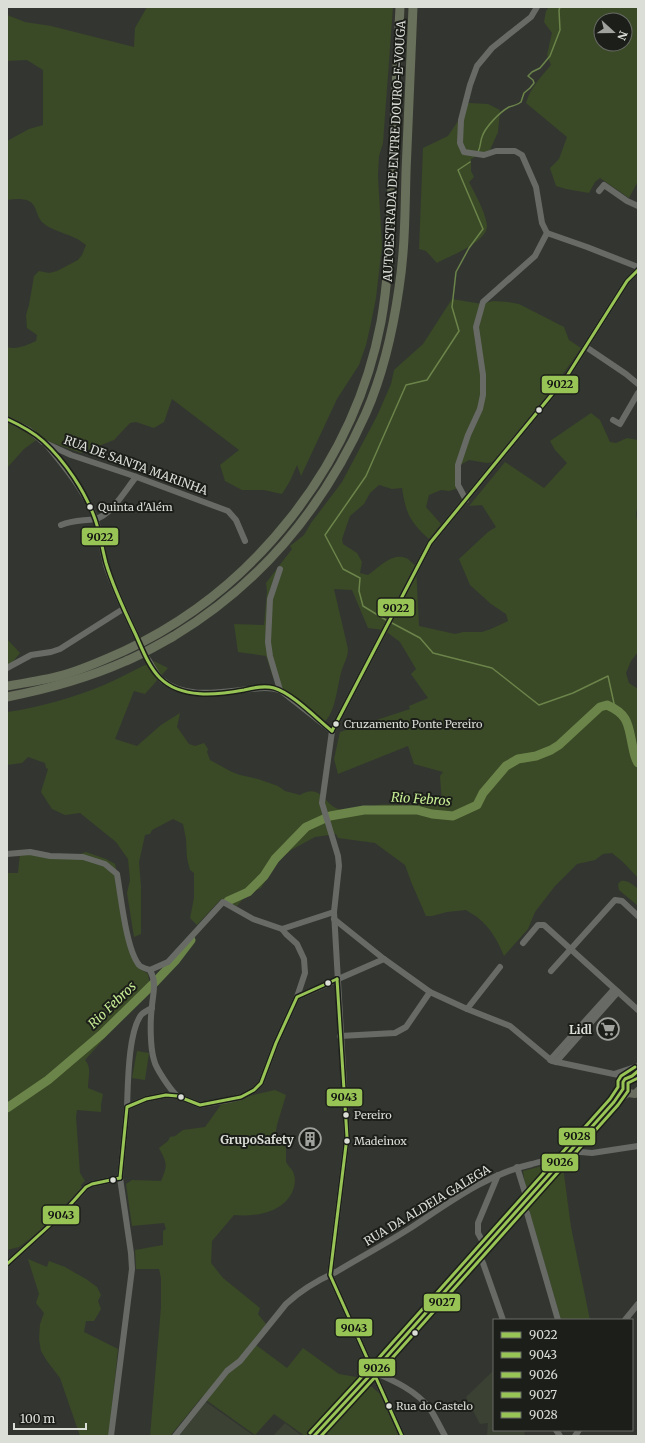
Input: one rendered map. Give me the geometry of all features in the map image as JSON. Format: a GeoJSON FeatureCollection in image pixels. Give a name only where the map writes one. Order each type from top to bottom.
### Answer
{"type":"FeatureCollection","features":[{"type":"Feature","properties":{"kind":"highway","name":"AUTOESTRADA DE ENTRE DOURO-E-VOUGA"},"geometry":{"type":"LineString","coordinates":[[7,686],[63,675],[101,662],[139,644],[194,611],[238,575],[264,549],[286,524],[316,484],[340,440],[365,381],[374,351],[381,319],[389,242],[400,7]]}},
{"type":"Feature","properties":{"kind":"highway","name":"AUTOESTRADA DE ENTRE DOURO-E-VOUGA"},"geometry":{"type":"LineString","coordinates":[[7,697],[60,685],[96,674],[128,661],[197,622],[253,577],[279,550],[300,525],[325,489],[352,441],[369,405],[385,353],[399,287],[403,247],[413,7]]}},
{"type":"Feature","properties":{"kind":"main road"},"geometry":{"type":"LineString","coordinates":[[634,1076],[623,1082],[625,1089],[631,1094],[638,1091]]}},
{"type":"Feature","properties":{"kind":"main road"},"geometry":{"type":"LineString","coordinates":[[314,1436],[373,1372],[625,1089]]}},
{"type":"Feature","properties":{"kind":"street"},"geometry":{"type":"LineString","coordinates":[[402,1436],[330,1275],[347,1137],[334,915],[339,866],[338,856],[322,803],[332,731],[430,544],[567,376],[627,282],[638,269],[588,247],[547,233],[542,223],[536,187],[522,155],[515,150],[496,152],[484,156],[464,152],[460,143],[461,120],[477,66],[492,48],[531,17],[537,7]]}},
{"type":"Feature","properties":{"kind":"street"},"geometry":{"type":"LineString","coordinates":[[599,192],[604,185],[627,201],[638,206]]}},
{"type":"Feature","properties":{"kind":"street"},"geometry":{"type":"LineString","coordinates":[[466,500],[458,485],[458,465],[468,435],[480,409],[483,395],[483,375],[476,327],[483,302],[535,256],[547,233]]}},
{"type":"Feature","properties":{"kind":"street"},"geometry":{"type":"LineString","coordinates":[[586,347],[638,384]]}},
{"type":"Feature","properties":{"kind":"street"},"geometry":{"type":"LineString","coordinates":[[613,420],[620,424],[638,393]]}},
{"type":"Feature","properties":{"kind":"street","name":"RUA DE SANTA MARINHA"},"geometry":{"type":"LineString","coordinates":[[7,419],[29,430],[43,442],[71,455],[228,511],[236,520],[245,541]]}},
{"type":"Feature","properties":{"kind":"street"},"geometry":{"type":"LineString","coordinates":[[43,442],[72,477],[86,500],[95,519],[107,567],[123,609],[135,633]]}},
{"type":"Feature","properties":{"kind":"street"},"geometry":{"type":"LineString","coordinates":[[61,525],[69,521],[95,519],[104,516],[136,477]]}},
{"type":"Feature","properties":{"kind":"street"},"geometry":{"type":"LineString","coordinates":[[280,569],[270,599],[268,642],[270,656],[280,690]]}},
{"type":"Feature","properties":{"kind":"street"},"geometry":{"type":"LineString","coordinates":[[7,668],[31,655],[60,649],[123,609]]}},
{"type":"Feature","properties":{"kind":"street"},"geometry":{"type":"LineString","coordinates":[[149,661],[156,673],[169,685],[194,693],[263,687],[280,690],[332,731]]}},
{"type":"Feature","properties":{"kind":"street"},"geometry":{"type":"LineString","coordinates":[[7,854],[30,852],[50,856],[83,858],[105,864],[117,874],[128,939],[135,958],[141,966],[150,970],[155,982],[151,1039],[154,1060],[170,1089],[177,1096]]}},
{"type":"Feature","properties":{"kind":"street"},"geometry":{"type":"LineString","coordinates":[[551,971],[615,900],[622,901],[638,916]]}},
{"type":"Feature","properties":{"kind":"street"},"geometry":{"type":"LineString","coordinates":[[127,1107],[154,1096],[166,1095],[177,1096],[200,1105],[241,1097],[254,1090],[261,1083],[276,1043],[298,997],[305,973],[304,959],[297,944],[282,929],[252,919],[223,902],[168,962],[150,970]]}},
{"type":"Feature","properties":{"kind":"street"},"geometry":{"type":"LineString","coordinates":[[282,929],[334,915]]}},
{"type":"Feature","properties":{"kind":"street"},"geometry":{"type":"LineString","coordinates":[[334,915],[384,959],[430,992],[510,1026],[553,1061],[613,1074],[634,1076]]}},
{"type":"Feature","properties":{"kind":"street"},"geometry":{"type":"LineString","coordinates":[[522,943],[538,925],[544,925],[638,1010]]}},
{"type":"Feature","properties":{"kind":"street"},"geometry":{"type":"LineString","coordinates":[[298,997],[384,959]]}},
{"type":"Feature","properties":{"kind":"street"},"geometry":{"type":"LineString","coordinates":[[467,1009],[500,967]]}},
{"type":"Feature","properties":{"kind":"street"},"geometry":{"type":"LineString","coordinates":[[553,1061],[616,990]]}},
{"type":"Feature","properties":{"kind":"street"},"geometry":{"type":"LineString","coordinates":[[340,1036],[395,1033],[402,1030],[406,1027],[430,992]]}},
{"type":"Feature","properties":{"kind":"street"},"geometry":{"type":"LineString","coordinates":[[111,1436],[132,1269],[120,1178],[127,1107],[129,1066],[136,1024],[142,1013],[152,1008]]}},
{"type":"Feature","properties":{"kind":"street"},"geometry":{"type":"LineString","coordinates":[[613,1074],[638,1066]]}},
{"type":"Feature","properties":{"kind":"street"},"geometry":{"type":"LineString","coordinates":[[613,1074],[625,1089]]}},
{"type":"Feature","properties":{"kind":"street"},"geometry":{"type":"LineString","coordinates":[[569,1151],[592,1153],[638,1146]]}},
{"type":"Feature","properties":{"kind":"street","name":"RUA DA ALDEIA GALEGA"},"geometry":{"type":"LineString","coordinates":[[175,1436],[227,1370],[240,1360],[292,1297],[410,1228],[464,1193],[498,1175],[517,1167],[551,1159],[562,1160]]}},
{"type":"Feature","properties":{"kind":"street"},"geometry":{"type":"LineString","coordinates":[[517,1167],[527,1199]]}},
{"type":"Feature","properties":{"kind":"street"},"geometry":{"type":"LineString","coordinates":[[485,1246],[478,1233],[478,1223],[498,1175]]}},
{"type":"Feature","properties":{"kind":"street"},"geometry":{"type":"LineString","coordinates":[[7,1264],[61,1215],[86,1187],[92,1184],[120,1178]]}},
{"type":"Feature","properties":{"kind":"street"},"geometry":{"type":"LineString","coordinates":[[521,1206],[527,1213],[558,1319]]}},
{"type":"Feature","properties":{"kind":"street"},"geometry":{"type":"LineString","coordinates":[[478,1254],[484,1263],[503,1319]]}},
{"type":"Feature","properties":{"kind":"street"},"geometry":{"type":"LineString","coordinates":[[626,1319],[638,1304]]}},
{"type":"Feature","properties":{"kind":"street"},"geometry":{"type":"LineString","coordinates":[[373,1372],[390,1379],[414,1394],[429,1408],[439,1422],[445,1436]]}},
{"type":"Feature","properties":{"kind":"shaded area"},"geometry":{"type":"Polygon","coordinates":[[[493,1371],[493,1431],[525,1431],[524,1436],[487,1436],[488,1423],[480,1424],[466,1397],[493,1371]]]}},
{"type":"Feature","properties":{"kind":"shaded area"},"geometry":{"type":"Polygon","coordinates":[[[206,1402],[254,1436],[179,1436],[206,1402]]]}},
{"type":"Feature","properties":{"kind":"shaded area"},"geometry":{"type":"Polygon","coordinates":[[[285,1423],[302,1436],[273,1436],[285,1423]]]}},
{"type":"Feature","properties":{"kind":"green space"},"geometry":{"type":"Polygon","coordinates":[[[147,7],[393,7],[383,143],[379,156],[378,176],[382,246],[376,298],[366,345],[359,365],[337,399],[301,476],[297,465],[282,494],[264,490],[242,490],[225,481],[220,465],[239,450],[172,399],[164,422],[154,428],[136,422],[130,423],[114,440],[81,453],[39,438],[24,449],[7,468],[7,347],[18,347],[36,341],[37,335],[27,328],[26,315],[34,276],[39,271],[49,273],[57,271],[78,260],[86,245],[75,238],[47,226],[42,222],[34,205],[29,201],[21,199],[7,200],[7,141],[29,129],[43,125],[43,70],[27,60],[7,61],[7,15],[25,22],[51,26],[134,47],[135,28],[147,7]]]}},
{"type":"Feature","properties":{"kind":"green space"},"geometry":{"type":"Polygon","coordinates":[[[549,7],[638,7],[638,181],[629,198],[600,178],[595,182],[589,193],[556,186],[550,168],[559,159],[567,137],[526,103],[533,88],[551,65],[547,55],[552,33],[544,22],[546,11],[549,7]]]}},
{"type":"Feature","properties":{"kind":"green space"},"geometry":{"type":"Polygon","coordinates":[[[469,103],[488,104],[500,110],[498,132],[490,150],[471,159],[471,171],[474,177],[469,182],[482,208],[487,225],[486,231],[475,243],[437,263],[426,251],[419,249],[423,148],[448,136],[458,121],[463,108],[469,103]]]}},
{"type":"Feature","properties":{"kind":"green space"},"geometry":{"type":"Polygon","coordinates":[[[452,299],[482,304],[493,301],[519,304],[564,327],[569,340],[581,348],[552,390],[494,462],[487,463],[469,460],[460,465],[459,488],[449,491],[441,490],[429,495],[426,507],[441,524],[429,539],[413,522],[405,504],[402,488],[392,489],[379,485],[370,493],[364,504],[350,516],[342,539],[343,544],[357,553],[362,562],[360,573],[368,575],[390,559],[396,557],[406,558],[416,566],[419,626],[455,634],[463,632],[482,632],[491,629],[508,621],[506,614],[491,604],[470,585],[459,559],[488,532],[496,527],[482,505],[469,506],[505,462],[544,488],[567,463],[555,450],[550,441],[591,413],[600,420],[610,442],[616,443],[627,438],[638,440],[638,504],[636,514],[638,526],[638,652],[631,661],[626,673],[629,683],[638,689],[638,878],[612,853],[603,854],[595,860],[577,864],[555,886],[535,912],[528,929],[504,956],[493,935],[486,925],[477,917],[466,910],[426,916],[405,865],[375,843],[338,838],[336,834],[315,837],[291,850],[277,862],[261,888],[247,894],[237,906],[221,899],[197,925],[190,918],[194,898],[194,873],[190,870],[187,858],[186,839],[183,824],[173,819],[152,830],[150,834],[145,835],[139,862],[141,886],[141,934],[134,937],[127,893],[130,880],[128,859],[116,842],[80,813],[65,815],[52,809],[41,792],[48,769],[46,768],[45,763],[28,757],[22,763],[7,765],[7,712],[44,705],[81,694],[154,661],[168,668],[145,694],[134,691],[115,739],[137,746],[161,725],[180,713],[177,727],[189,744],[195,746],[204,743],[208,749],[207,752],[210,760],[232,772],[278,786],[285,791],[300,795],[312,791],[321,795],[338,809],[348,811],[381,805],[442,804],[440,776],[443,772],[414,764],[408,746],[338,774],[334,759],[340,732],[410,709],[409,706],[428,698],[411,674],[416,669],[400,642],[384,630],[368,628],[352,590],[334,589],[348,652],[342,670],[335,702],[326,721],[321,724],[279,688],[273,677],[266,656],[238,652],[234,624],[264,625],[267,591],[266,583],[292,549],[290,546],[304,535],[311,523],[342,482],[377,416],[391,384],[394,370],[423,344],[452,299]]]}},
{"type":"Feature","properties":{"kind":"green space"},"geometry":{"type":"Polygon","coordinates":[[[7,639],[20,653],[11,664],[7,666],[7,639]]]}},
{"type":"Feature","properties":{"kind":"green space"},"geometry":{"type":"Polygon","coordinates":[[[86,852],[115,864],[131,942],[142,970],[148,974],[151,991],[109,1033],[85,1060],[89,1069],[88,1088],[103,1094],[101,1112],[77,1110],[76,1117],[80,1173],[85,1181],[81,1185],[82,1188],[35,1235],[19,1247],[7,1250],[7,873],[18,873],[20,853],[72,857],[86,852]]]}},
{"type":"Feature","properties":{"kind":"green space"},"geometry":{"type":"Polygon","coordinates":[[[621,881],[628,882],[638,889],[638,906],[619,890],[618,884],[621,881]]]}},
{"type":"Feature","properties":{"kind":"green space"},"geometry":{"type":"Polygon","coordinates":[[[137,1051],[149,1053],[145,1080],[132,1078],[137,1051]]]}},
{"type":"Feature","properties":{"kind":"green space"},"geometry":{"type":"Polygon","coordinates":[[[275,1090],[286,1095],[277,1125],[274,1142],[286,1147],[286,1162],[295,1177],[293,1190],[289,1198],[276,1209],[260,1214],[234,1215],[212,1241],[211,1263],[223,1278],[260,1308],[258,1314],[266,1324],[252,1342],[287,1368],[303,1348],[339,1374],[362,1378],[380,1394],[399,1436],[330,1436],[325,1432],[321,1436],[305,1436],[274,1414],[255,1435],[202,1397],[170,1436],[150,1436],[161,1307],[161,1278],[159,1269],[136,1269],[135,1250],[163,1245],[163,1231],[166,1229],[164,1223],[132,1226],[126,1184],[132,1180],[161,1181],[166,1164],[159,1148],[168,1141],[170,1137],[175,1136],[183,1130],[205,1127],[223,1102],[275,1090]]]}},
{"type":"Feature","properties":{"kind":"green space"},"geometry":{"type":"Polygon","coordinates":[[[553,1163],[563,1167],[571,1227],[590,1319],[561,1319],[528,1207],[523,1171],[553,1163]]]}},
{"type":"Feature","properties":{"kind":"green space"},"geometry":{"type":"Polygon","coordinates":[[[28,1259],[47,1267],[49,1261],[65,1267],[97,1287],[101,1295],[98,1301],[101,1309],[94,1321],[86,1321],[84,1332],[118,1349],[109,1436],[80,1436],[60,1378],[41,1351],[39,1339],[40,1324],[44,1313],[36,1303],[39,1294],[28,1259]]]}},
{"type":"Feature","properties":{"kind":"waterway"},"geometry":{"type":"LineString","coordinates":[[478,152],[482,137],[489,124],[505,109],[521,102],[524,93],[534,83],[528,76],[540,68],[550,56],[560,30],[560,7]]}},
{"type":"Feature","properties":{"kind":"waterway"},"geometry":{"type":"LineString","coordinates":[[386,620],[363,606],[359,591],[360,578],[343,569],[325,535],[366,476],[406,385],[427,380],[459,331],[452,307],[456,272],[469,248],[483,229],[458,170],[470,162]]}},
{"type":"Feature","properties":{"kind":"waterway"},"geometry":{"type":"LineString","coordinates":[[392,623],[420,638],[433,653],[492,668],[539,705],[573,693],[608,676],[615,708]]}},
{"type":"Feature","properties":{"kind":"waterway","name":"Rio Febros"},"geometry":{"type":"LineString","coordinates":[[228,901],[248,892],[264,876],[275,859],[306,827],[330,816],[364,810],[417,810],[432,814],[453,816],[477,805],[483,793],[506,766],[518,759],[536,756],[559,745],[600,707],[607,705],[615,709],[624,717],[629,727],[634,754],[638,763]]}},
{"type":"Feature","properties":{"kind":"waterway","name":"Rio Febros"},"geometry":{"type":"LineString","coordinates":[[7,1108],[48,1080],[102,1034],[175,961],[191,940]]}},
{"type":"Feature","properties":{"kind":"tunnel"},"geometry":{"type":"LineString","coordinates":[[135,633],[149,661]]}},
{"type":"Feature","properties":{"kind":"transit line","name":"9022"},"geometry":{"type":"LineString","coordinates":[[332,731],[430,543],[567,376],[627,281],[638,270]]}},
{"type":"Feature","properties":{"kind":"transit line","name":"9022"},"geometry":{"type":"LineString","coordinates":[[7,419],[26,429],[43,441],[59,458],[80,487],[95,519],[106,563],[119,598],[146,657],[160,678],[169,685],[178,689],[200,694],[234,692],[262,687],[274,688],[289,695],[332,731]]}},
{"type":"Feature","properties":{"kind":"transit line","name":"9043"},"geometry":{"type":"LineString","coordinates":[[337,979],[347,1137],[330,1275],[402,1436]]}},
{"type":"Feature","properties":{"kind":"transit line","name":"9043"},"geometry":{"type":"LineString","coordinates":[[120,1178],[127,1107],[146,1099],[166,1095],[177,1096],[200,1105],[241,1097],[254,1090],[261,1083],[276,1043],[297,997],[337,979]]}},
{"type":"Feature","properties":{"kind":"transit line","name":"9028"},"geometry":{"type":"LineString","coordinates":[[310,1433],[610,1099],[618,1087],[618,1081],[621,1076],[635,1067]]}},
{"type":"Feature","properties":{"kind":"transit line","name":"9026"},"geometry":{"type":"LineString","coordinates":[[314,1436],[614,1102],[623,1089],[623,1082],[625,1079],[638,1071]]}},
{"type":"Feature","properties":{"kind":"transit line","name":"9027"},"geometry":{"type":"LineString","coordinates":[[321,1436],[618,1105],[628,1091],[628,1083],[638,1078]]}},
{"type":"Feature","properties":{"kind":"transit line","name":"9043"},"geometry":{"type":"LineString","coordinates":[[7,1264],[61,1215],[86,1187],[92,1184],[120,1178]]}},
{"type":"Feature","properties":{"kind":"place","name":"Quinta d'Além"},"geometry":{"type":"Point","coordinates":[90,507]}},
{"type":"Feature","properties":{"kind":"place","name":"Cruzamento Ponte Pereiro"},"geometry":{"type":"Point","coordinates":[336,724]}},
{"type":"Feature","properties":{"kind":"place","name":"Lidl"},"geometry":{"type":"Point","coordinates":[608,1029]}},
{"type":"Feature","properties":{"kind":"place","name":"Pereiro"},"geometry":{"type":"Point","coordinates":[346,1115]}},
{"type":"Feature","properties":{"kind":"place","name":"GrupoSafety"},"geometry":{"type":"Point","coordinates":[310,1139]}},
{"type":"Feature","properties":{"kind":"place","name":"Madeinox"},"geometry":{"type":"Point","coordinates":[347,1141]}},
{"type":"Feature","properties":{"kind":"place","name":"Rua do Castelo"},"geometry":{"type":"Point","coordinates":[389,1406]}}]}
